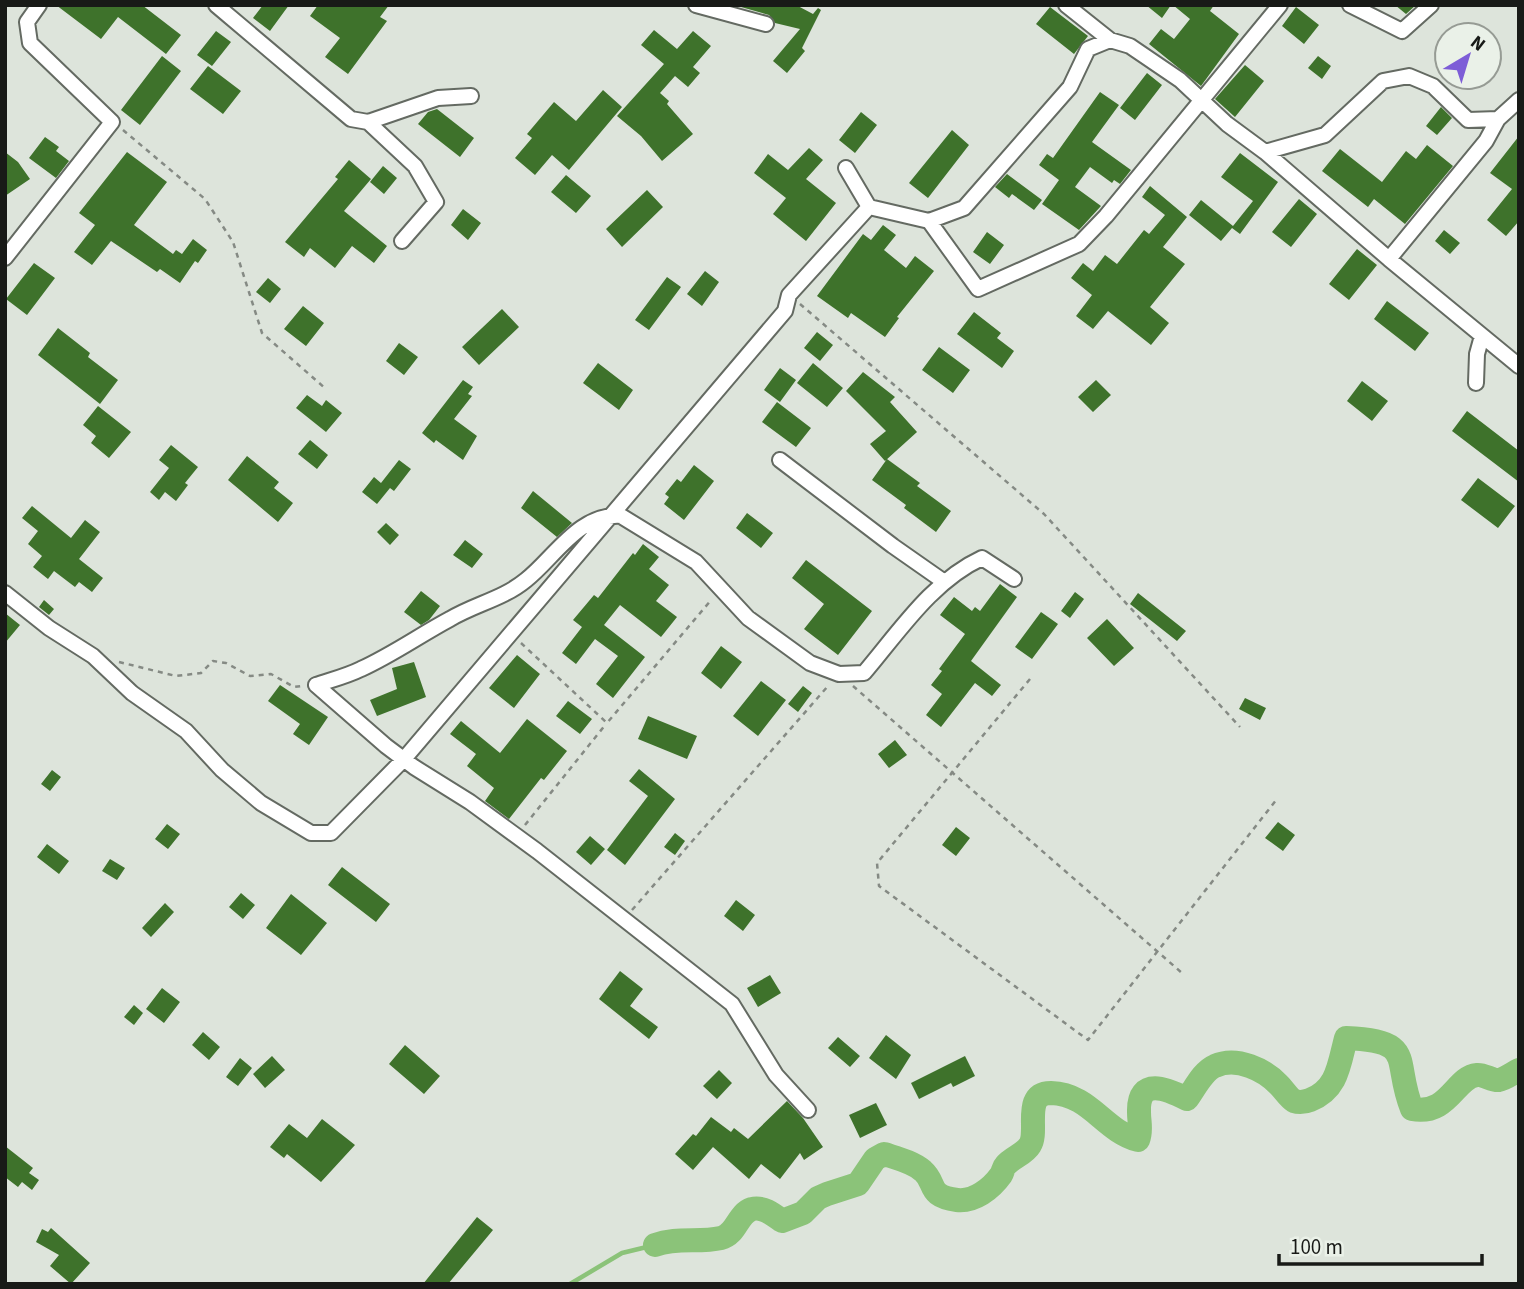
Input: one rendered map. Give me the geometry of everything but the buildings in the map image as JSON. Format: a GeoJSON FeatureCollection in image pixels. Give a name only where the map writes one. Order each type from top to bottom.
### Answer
{"type":"FeatureCollection","features":[{"type":"Feature","properties":{"kind":"street"},"geometry":{"type":"LineString","coordinates":[[5,258],[112,122],[30,43],[27,22],[40,5]]}},
{"type":"Feature","properties":{"kind":"street"},"geometry":{"type":"LineString","coordinates":[[696,5],[766,24]]}},
{"type":"Feature","properties":{"kind":"street"},"geometry":{"type":"LineString","coordinates":[[1066,5],[1110,40],[1130,46],[1180,80],[1227,124],[1265,152],[1519,366]]}},
{"type":"Feature","properties":{"kind":"street"},"geometry":{"type":"LineString","coordinates":[[929,221],[978,289],[1079,244],[1106,216],[1280,5]]}},
{"type":"Feature","properties":{"kind":"street"},"geometry":{"type":"LineString","coordinates":[[1350,5],[1402,31],[1431,5]]}},
{"type":"Feature","properties":{"kind":"street"},"geometry":{"type":"LineString","coordinates":[[219,6],[351,119],[368,122],[438,98],[471,96]]}},
{"type":"Feature","properties":{"kind":"street"},"geometry":{"type":"LineString","coordinates":[[846,168],[869,207],[929,221],[964,208],[1070,87],[1088,49],[1110,40]]}},
{"type":"Feature","properties":{"kind":"street"},"geometry":{"type":"LineString","coordinates":[[1265,152],[1325,135],[1383,81],[1409,76],[1433,86],[1468,120],[1498,119]]}},
{"type":"Feature","properties":{"kind":"street"},"geometry":{"type":"LineString","coordinates":[[1389,259],[1486,141],[1498,119],[1519,100]]}},
{"type":"Feature","properties":{"kind":"street"},"geometry":{"type":"LineString","coordinates":[[368,122],[415,166],[436,202],[402,241]]}},
{"type":"Feature","properties":{"kind":"street"},"geometry":{"type":"LineString","coordinates":[[5,593],[49,628],[93,656],[132,693],[186,731],[222,770],[261,803],[311,833],[331,833],[404,759],[512,635],[609,515],[785,311],[789,295],[869,207]]}},
{"type":"Feature","properties":{"kind":"street"},"geometry":{"type":"LineString","coordinates":[[1476,383],[1477,354],[1482,336]]}},
{"type":"Feature","properties":{"kind":"street"},"geometry":{"type":"LineString","coordinates":[[779,460],[892,546],[943,581]]}},
{"type":"Feature","properties":{"kind":"street"},"geometry":{"type":"LineString","coordinates":[[808,1110],[776,1075],[732,1004],[516,836],[404,759],[316,685],[359,670],[423,636],[452,617],[512,591],[529,579],[574,533],[609,515],[621,516],[696,562],[748,618],[810,663],[839,674],[864,673],[943,581],[960,568],[982,558],[1014,579]]}},
{"type":"Feature","properties":{"kind":"path"},"geometry":{"type":"LineString","coordinates":[[112,122],[205,199],[233,242],[262,333],[326,389]]}},
{"type":"Feature","properties":{"kind":"path"},"geometry":{"type":"LineString","coordinates":[[789,295],[1044,514],[1240,727]]}},
{"type":"Feature","properties":{"kind":"path"},"geometry":{"type":"LineString","coordinates":[[516,836],[607,723],[721,589]]}},
{"type":"Feature","properties":{"kind":"path"},"geometry":{"type":"LineString","coordinates":[[512,635],[607,723]]}},
{"type":"Feature","properties":{"kind":"path"},"geometry":{"type":"LineString","coordinates":[[117,662],[176,676],[201,673],[213,661],[226,663],[250,676],[271,674],[294,687],[316,685]]}},
{"type":"Feature","properties":{"kind":"path"},"geometry":{"type":"LineString","coordinates":[[623,920],[839,674],[1182,973]]}},
{"type":"Feature","properties":{"kind":"path"},"geometry":{"type":"LineString","coordinates":[[1030,679],[877,863],[879,886],[1088,1040],[1277,799]]}},
{"type":"Feature","properties":{"kind":"waterway"},"geometry":{"type":"LineString","coordinates":[[655,1245],[672,1241],[721,1238],[730,1232],[743,1215],[756,1208],[782,1221],[803,1213],[818,1198],[858,1184],[875,1159],[884,1154],[919,1168],[936,1192],[947,1198],[963,1200],[976,1197],[992,1185],[1004,1167],[1030,1145],[1034,1106],[1042,1095],[1051,1093],[1076,1100],[1116,1129],[1138,1140],[1140,1101],[1148,1089],[1163,1089],[1187,1099],[1211,1068],[1232,1063],[1258,1070],[1273,1079],[1294,1101],[1306,1101],[1319,1095],[1332,1082],[1346,1038],[1384,1043],[1393,1049],[1398,1056],[1412,1109],[1425,1110],[1435,1107],[1469,1077],[1480,1075],[1499,1080],[1519,1070]]}},
{"type":"Feature","properties":{"kind":"waterway"},"geometry":{"type":"LineString","coordinates":[[570,1284],[622,1253],[655,1245]]}}]}
